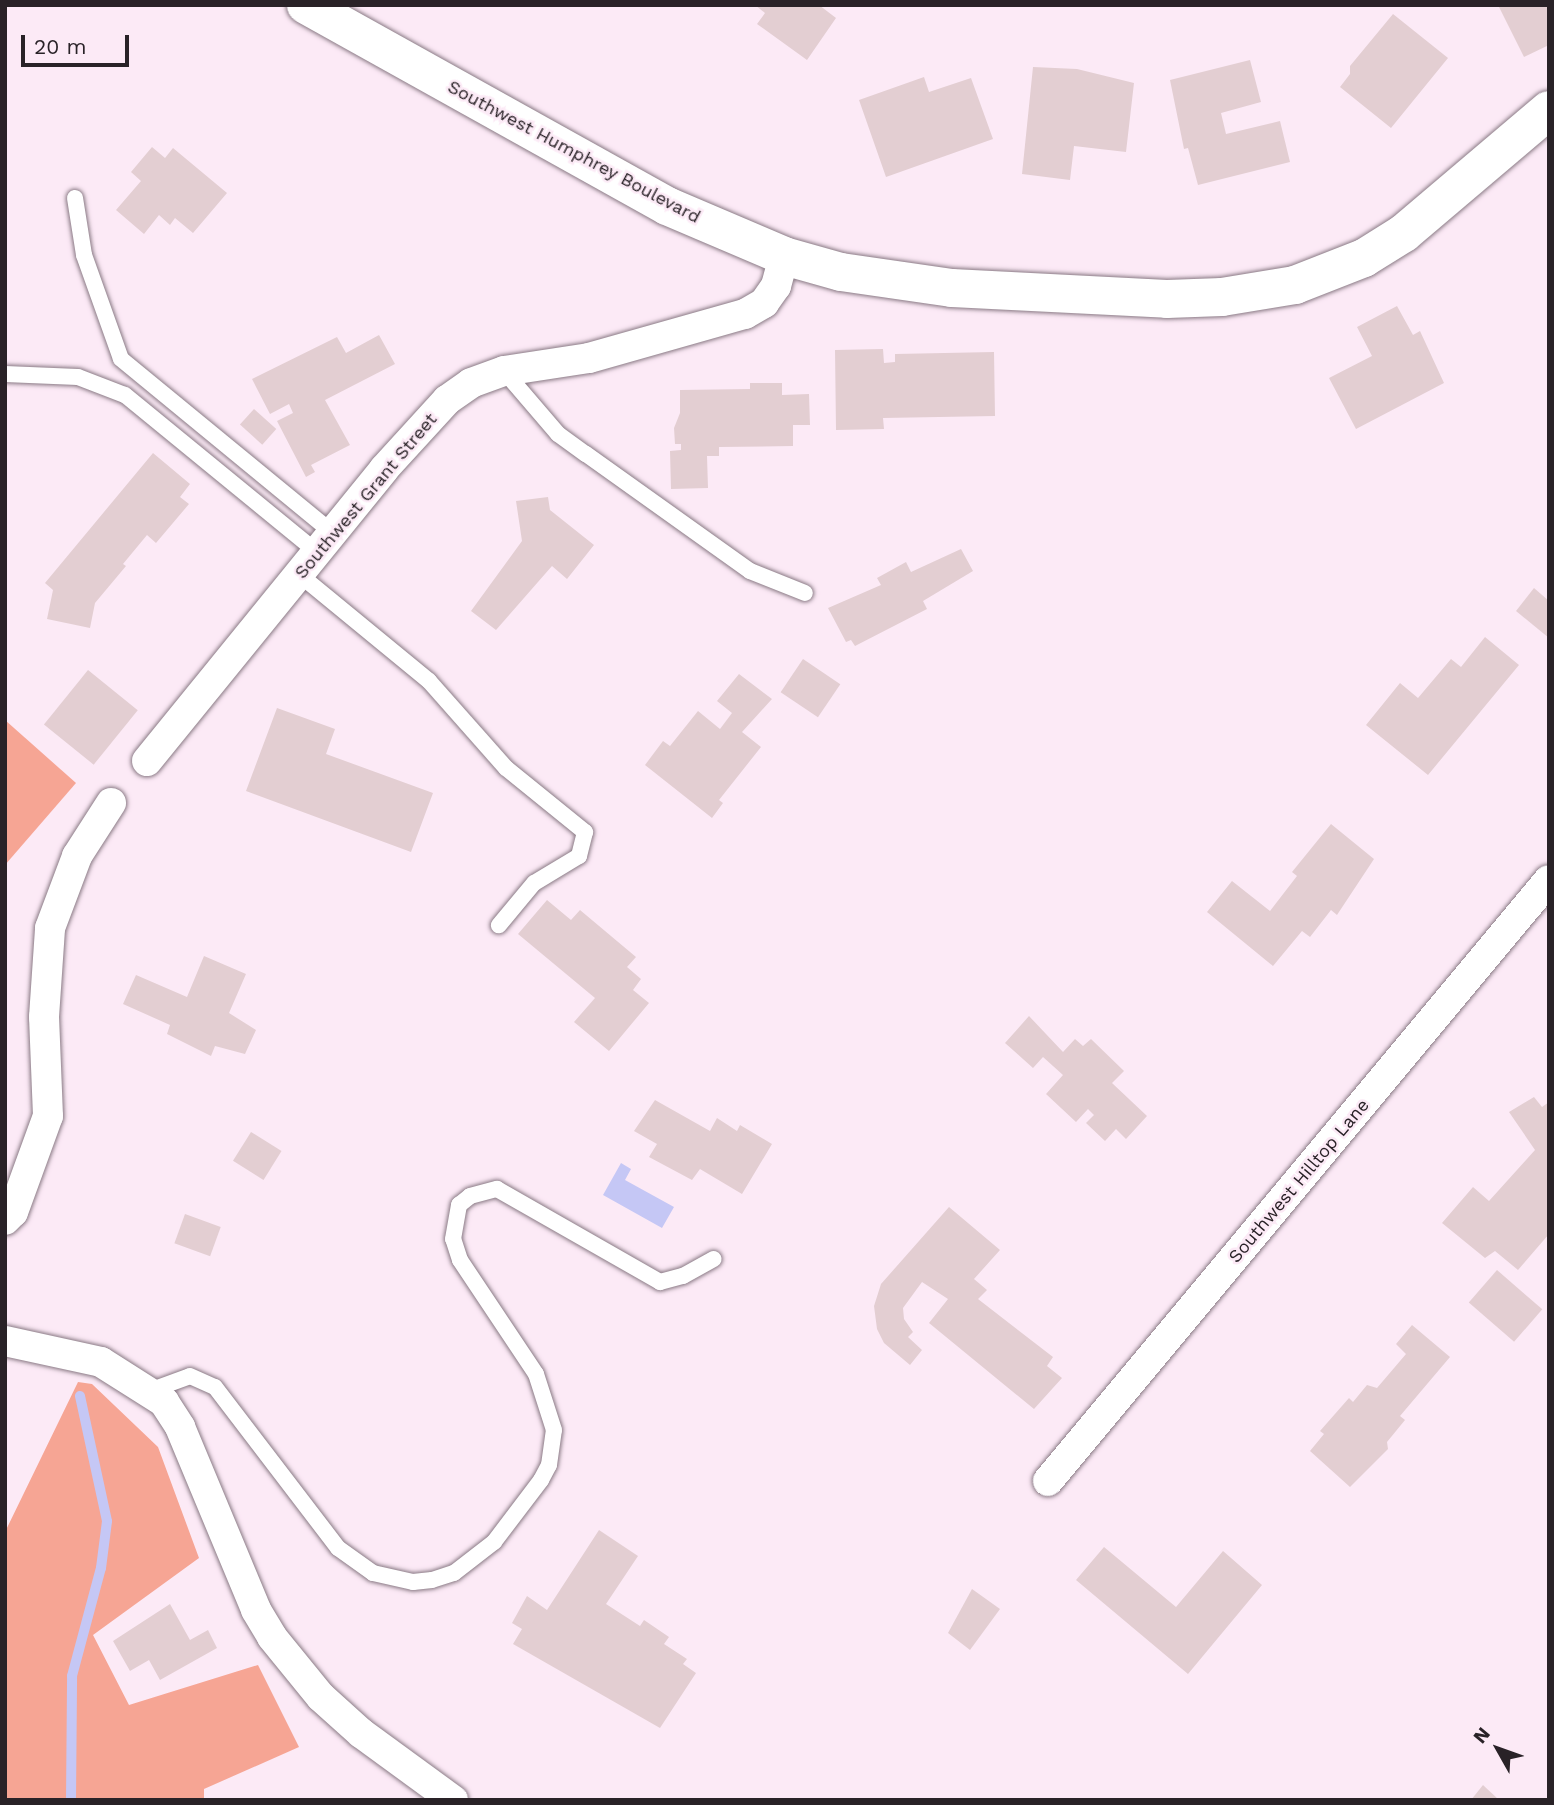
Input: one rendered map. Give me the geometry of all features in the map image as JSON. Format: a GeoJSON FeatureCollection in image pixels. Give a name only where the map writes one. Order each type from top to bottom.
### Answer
{"type":"FeatureCollection","features":[{"type":"Feature","properties":{"kind":"main road","name":"Southwest Humphrey Boulevard"},"geometry":{"type":"LineString","coordinates":[[306,5],[667,206],[784,256],[841,272],[952,288],[1167,299],[1265,292],[1333,272],[1404,233],[1549,110]]}},
{"type":"Feature","properties":{"kind":"street","name":"Southwest Grant Street"},"geometry":{"type":"LineString","coordinates":[[147,761],[317,553],[447,400],[471,383],[504,370],[589,358],[745,314],[764,303],[776,286],[784,256]]}},
{"type":"Feature","properties":{"kind":"street"},"geometry":{"type":"LineString","coordinates":[[5,1220],[13,1212],[48,1116],[44,1017],[50,928],[77,856],[111,803]]}},
{"type":"Feature","properties":{"kind":"street","name":"Southwest Hilltop Lane"},"geometry":{"type":"LineString","coordinates":[[1048,1481],[1549,880]]}},
{"type":"Feature","properties":{"kind":"street"},"geometry":{"type":"LineString","coordinates":[[5,1341],[101,1362],[152,1391],[180,1427],[256,1610],[286,1657],[321,1697],[361,1733],[453,1800]]}},
{"type":"Feature","properties":{"kind":"lane"},"geometry":{"type":"LineString","coordinates":[[75,198],[84,255],[121,359],[317,553],[506,768],[584,832],[579,856],[534,883],[499,925]]}},
{"type":"Feature","properties":{"kind":"lane"},"geometry":{"type":"LineString","coordinates":[[504,370],[558,434],[750,571],[805,593]]}},
{"type":"Feature","properties":{"kind":"lane"},"geometry":{"type":"LineString","coordinates":[[5,374],[78,377],[125,395],[317,553]]}},
{"type":"Feature","properties":{"kind":"lane"},"geometry":{"type":"LineString","coordinates":[[152,1391],[191,1376],[215,1387],[338,1548],[373,1573],[413,1582],[432,1580],[454,1573],[494,1542],[541,1480],[549,1465],[554,1430],[536,1374],[460,1260],[453,1239],[459,1205],[470,1196],[497,1189],[660,1282],[683,1276],[714,1259]]}},
{"type":"Feature","properties":{"kind":"shaded area"},"geometry":{"type":"Polygon","coordinates":[[[5,720],[76,783],[5,865],[5,720]]]}},
{"type":"Feature","properties":{"kind":"shaded area"},"geometry":{"type":"Polygon","coordinates":[[[78,1382],[92,1384],[158,1447],[199,1558],[93,1635],[129,1705],[258,1665],[299,1747],[204,1789],[204,1800],[5,1800],[5,1532],[78,1382]]]}},
{"type":"Feature","properties":{"kind":"water"},"geometry":{"type":"Polygon","coordinates":[[[621,1163],[631,1169],[625,1180],[674,1207],[662,1228],[603,1195],[621,1163]]]}},
{"type":"Feature","properties":{"kind":"building"},"geometry":{"type":"Polygon","coordinates":[[[755,5],[819,5],[836,18],[807,60],[757,24],[765,13],[755,5]]]}},
{"type":"Feature","properties":{"kind":"building"},"geometry":{"type":"Polygon","coordinates":[[[1498,5],[1549,5],[1549,45],[1524,57],[1498,5]]]}},
{"type":"Feature","properties":{"kind":"building"},"geometry":{"type":"Polygon","coordinates":[[[1393,14],[1448,58],[1391,128],[1340,87],[1350,74],[1350,66],[1393,14]]]}},
{"type":"Feature","properties":{"kind":"building"},"geometry":{"type":"Polygon","coordinates":[[[1250,60],[1261,102],[1221,113],[1226,134],[1280,121],[1290,162],[1198,185],[1188,148],[1184,149],[1170,80],[1250,60]]]}},
{"type":"Feature","properties":{"kind":"building"},"geometry":{"type":"Polygon","coordinates":[[[1033,67],[1077,69],[1134,83],[1126,152],[1074,146],[1070,180],[1022,174],[1033,67]]]}},
{"type":"Feature","properties":{"kind":"building"},"geometry":{"type":"Polygon","coordinates":[[[924,77],[929,92],[971,78],[993,139],[886,177],[859,100],[924,77]]]}},
{"type":"Feature","properties":{"kind":"building"},"geometry":{"type":"Polygon","coordinates":[[[152,147],[165,158],[173,148],[227,193],[193,233],[175,218],[170,225],[159,215],[144,234],[116,210],[141,181],[131,172],[152,147]]]}},
{"type":"Feature","properties":{"kind":"building"},"geometry":{"type":"Polygon","coordinates":[[[1397,306],[1413,335],[1420,331],[1444,383],[1356,429],[1329,378],[1372,356],[1357,327],[1397,306]]]}},
{"type":"Feature","properties":{"kind":"building"},"geometry":{"type":"Polygon","coordinates":[[[379,335],[395,364],[325,400],[350,445],[311,465],[315,472],[306,477],[277,421],[293,413],[289,404],[270,414],[252,379],[337,337],[346,353],[379,335]]]}},
{"type":"Feature","properties":{"kind":"building"},"geometry":{"type":"Polygon","coordinates":[[[883,349],[884,363],[895,362],[895,354],[994,352],[995,416],[883,418],[884,429],[836,430],[835,350],[883,349]]]}},
{"type":"Feature","properties":{"kind":"building"},"geometry":{"type":"Polygon","coordinates":[[[750,383],[782,383],[782,395],[809,394],[810,425],[793,425],[793,446],[719,447],[719,456],[707,456],[708,488],[671,489],[670,451],[681,450],[681,444],[675,444],[674,428],[680,413],[680,390],[750,389],[750,383]]]}},
{"type":"Feature","properties":{"kind":"building"},"geometry":{"type":"Polygon","coordinates":[[[254,409],[276,429],[262,445],[240,425],[254,409]]]}},
{"type":"Feature","properties":{"kind":"building"},"geometry":{"type":"Polygon","coordinates":[[[153,453],[190,484],[180,497],[189,504],[156,543],[147,535],[123,564],[126,566],[95,603],[90,628],[47,619],[53,590],[45,583],[153,453]]]}},
{"type":"Feature","properties":{"kind":"building"},"geometry":{"type":"Polygon","coordinates":[[[548,497],[550,510],[594,545],[567,579],[552,566],[496,630],[471,611],[522,541],[516,501],[548,497]]]}},
{"type":"Feature","properties":{"kind":"building"},"geometry":{"type":"Polygon","coordinates":[[[961,549],[973,571],[923,601],[927,609],[855,646],[851,640],[846,642],[828,608],[881,585],[877,578],[906,562],[911,572],[961,549]]]}},
{"type":"Feature","properties":{"kind":"building"},"geometry":{"type":"Polygon","coordinates":[[[1534,588],[1549,601],[1549,638],[1516,611],[1534,588]]]}},
{"type":"Feature","properties":{"kind":"building"},"geometry":{"type":"Polygon","coordinates":[[[1485,637],[1519,665],[1428,775],[1366,725],[1400,683],[1418,698],[1451,659],[1461,667],[1485,637]]]}},
{"type":"Feature","properties":{"kind":"building"},"geometry":{"type":"Polygon","coordinates":[[[803,659],[840,684],[818,717],[781,692],[803,659]]]}},
{"type":"Feature","properties":{"kind":"building"},"geometry":{"type":"Polygon","coordinates":[[[88,670],[138,710],[94,765],[44,724],[88,670]]]}},
{"type":"Feature","properties":{"kind":"building"},"geometry":{"type":"Polygon","coordinates":[[[739,674],[772,699],[742,732],[761,747],[719,800],[723,803],[712,818],[645,765],[663,741],[670,746],[698,711],[720,729],[732,713],[717,701],[739,674]]]}},
{"type":"Feature","properties":{"kind":"building"},"geometry":{"type":"Polygon","coordinates":[[[277,708],[335,729],[326,754],[433,793],[411,852],[246,791],[277,708]]]}},
{"type":"Feature","properties":{"kind":"building"},"geometry":{"type":"Polygon","coordinates":[[[1331,824],[1374,859],[1337,915],[1331,910],[1310,937],[1302,931],[1273,966],[1207,912],[1232,881],[1270,911],[1297,876],[1292,872],[1331,824]]]}},
{"type":"Feature","properties":{"kind":"building"},"geometry":{"type":"Polygon","coordinates":[[[547,900],[571,920],[580,910],[636,957],[627,967],[641,979],[633,990],[649,1003],[609,1051],[574,1022],[595,998],[518,934],[547,900]]]}},
{"type":"Feature","properties":{"kind":"building"},"geometry":{"type":"Polygon","coordinates":[[[204,956],[246,974],[229,1013],[256,1030],[245,1054],[215,1046],[211,1056],[167,1034],[170,1025],[123,1004],[136,975],[187,997],[204,956]]]}},
{"type":"Feature","properties":{"kind":"building"},"geometry":{"type":"Polygon","coordinates":[[[1029,1016],[1063,1052],[1075,1039],[1083,1046],[1091,1039],[1124,1071],[1112,1083],[1147,1116],[1126,1139],[1116,1129],[1105,1141],[1086,1123],[1094,1115],[1088,1109],[1076,1122],[1046,1094],[1063,1075],[1043,1057],[1033,1068],[1005,1043],[1029,1016]]]}},
{"type":"Feature","properties":{"kind":"building"},"geometry":{"type":"Polygon","coordinates":[[[1534,1097],[1542,1107],[1549,1102],[1549,1234],[1518,1270],[1495,1251],[1485,1258],[1442,1223],[1473,1187],[1489,1201],[1535,1150],[1509,1112],[1534,1097]]]}},
{"type":"Feature","properties":{"kind":"building"},"geometry":{"type":"Polygon","coordinates":[[[655,1100],[710,1131],[717,1118],[737,1131],[740,1125],[772,1144],[742,1194],[700,1169],[692,1180],[649,1157],[657,1144],[634,1131],[655,1100]]]}},
{"type":"Feature","properties":{"kind":"building"},"geometry":{"type":"Polygon","coordinates":[[[251,1132],[282,1151],[264,1180],[233,1161],[251,1132]]]}},
{"type":"Feature","properties":{"kind":"building"},"geometry":{"type":"Polygon","coordinates":[[[949,1207],[1000,1250],[974,1279],[987,1290],[978,1299],[1053,1357],[1047,1366],[1062,1378],[1034,1409],[929,1323],[948,1299],[922,1282],[903,1308],[904,1319],[913,1332],[908,1337],[922,1350],[910,1365],[884,1343],[877,1329],[874,1306],[881,1284],[949,1207]]]}},
{"type":"Feature","properties":{"kind":"building"},"geometry":{"type":"Polygon","coordinates":[[[185,1214],[221,1227],[210,1256],[174,1243],[185,1214]]]}},
{"type":"Feature","properties":{"kind":"building"},"geometry":{"type":"Polygon","coordinates":[[[1497,1270],[1542,1309],[1514,1342],[1469,1302],[1497,1270]]]}},
{"type":"Feature","properties":{"kind":"building"},"geometry":{"type":"Polygon","coordinates":[[[1412,1325],[1450,1357],[1400,1416],[1405,1420],[1387,1442],[1388,1449],[1350,1487],[1310,1451],[1324,1434],[1320,1431],[1349,1398],[1353,1402],[1367,1385],[1377,1388],[1406,1354],[1396,1344],[1412,1325]]]}},
{"type":"Feature","properties":{"kind":"building"},"geometry":{"type":"Polygon","coordinates":[[[599,1530],[638,1556],[606,1604],[640,1626],[644,1620],[669,1637],[664,1644],[687,1659],[683,1664],[696,1673],[660,1728],[513,1644],[522,1629],[512,1623],[527,1596],[547,1610],[599,1530]]]}},
{"type":"Feature","properties":{"kind":"building"},"geometry":{"type":"Polygon","coordinates":[[[1104,1547],[1176,1607],[1223,1551],[1262,1585],[1188,1674],[1076,1580],[1104,1547]]]}},
{"type":"Feature","properties":{"kind":"building"},"geometry":{"type":"Polygon","coordinates":[[[972,1589],[1000,1609],[970,1650],[948,1633],[972,1589]]]}},
{"type":"Feature","properties":{"kind":"building"},"geometry":{"type":"Polygon","coordinates":[[[170,1604],[190,1640],[208,1630],[217,1648],[160,1680],[149,1660],[130,1671],[113,1641],[170,1604]]]}},
{"type":"Feature","properties":{"kind":"building"},"geometry":{"type":"Polygon","coordinates":[[[1483,1785],[1499,1800],[1471,1800],[1483,1785]]]}},
{"type":"Feature","properties":{"kind":"waterway"},"geometry":{"type":"LineString","coordinates":[[71,1800],[72,1676],[101,1568],[107,1521],[80,1396]]}}]}
